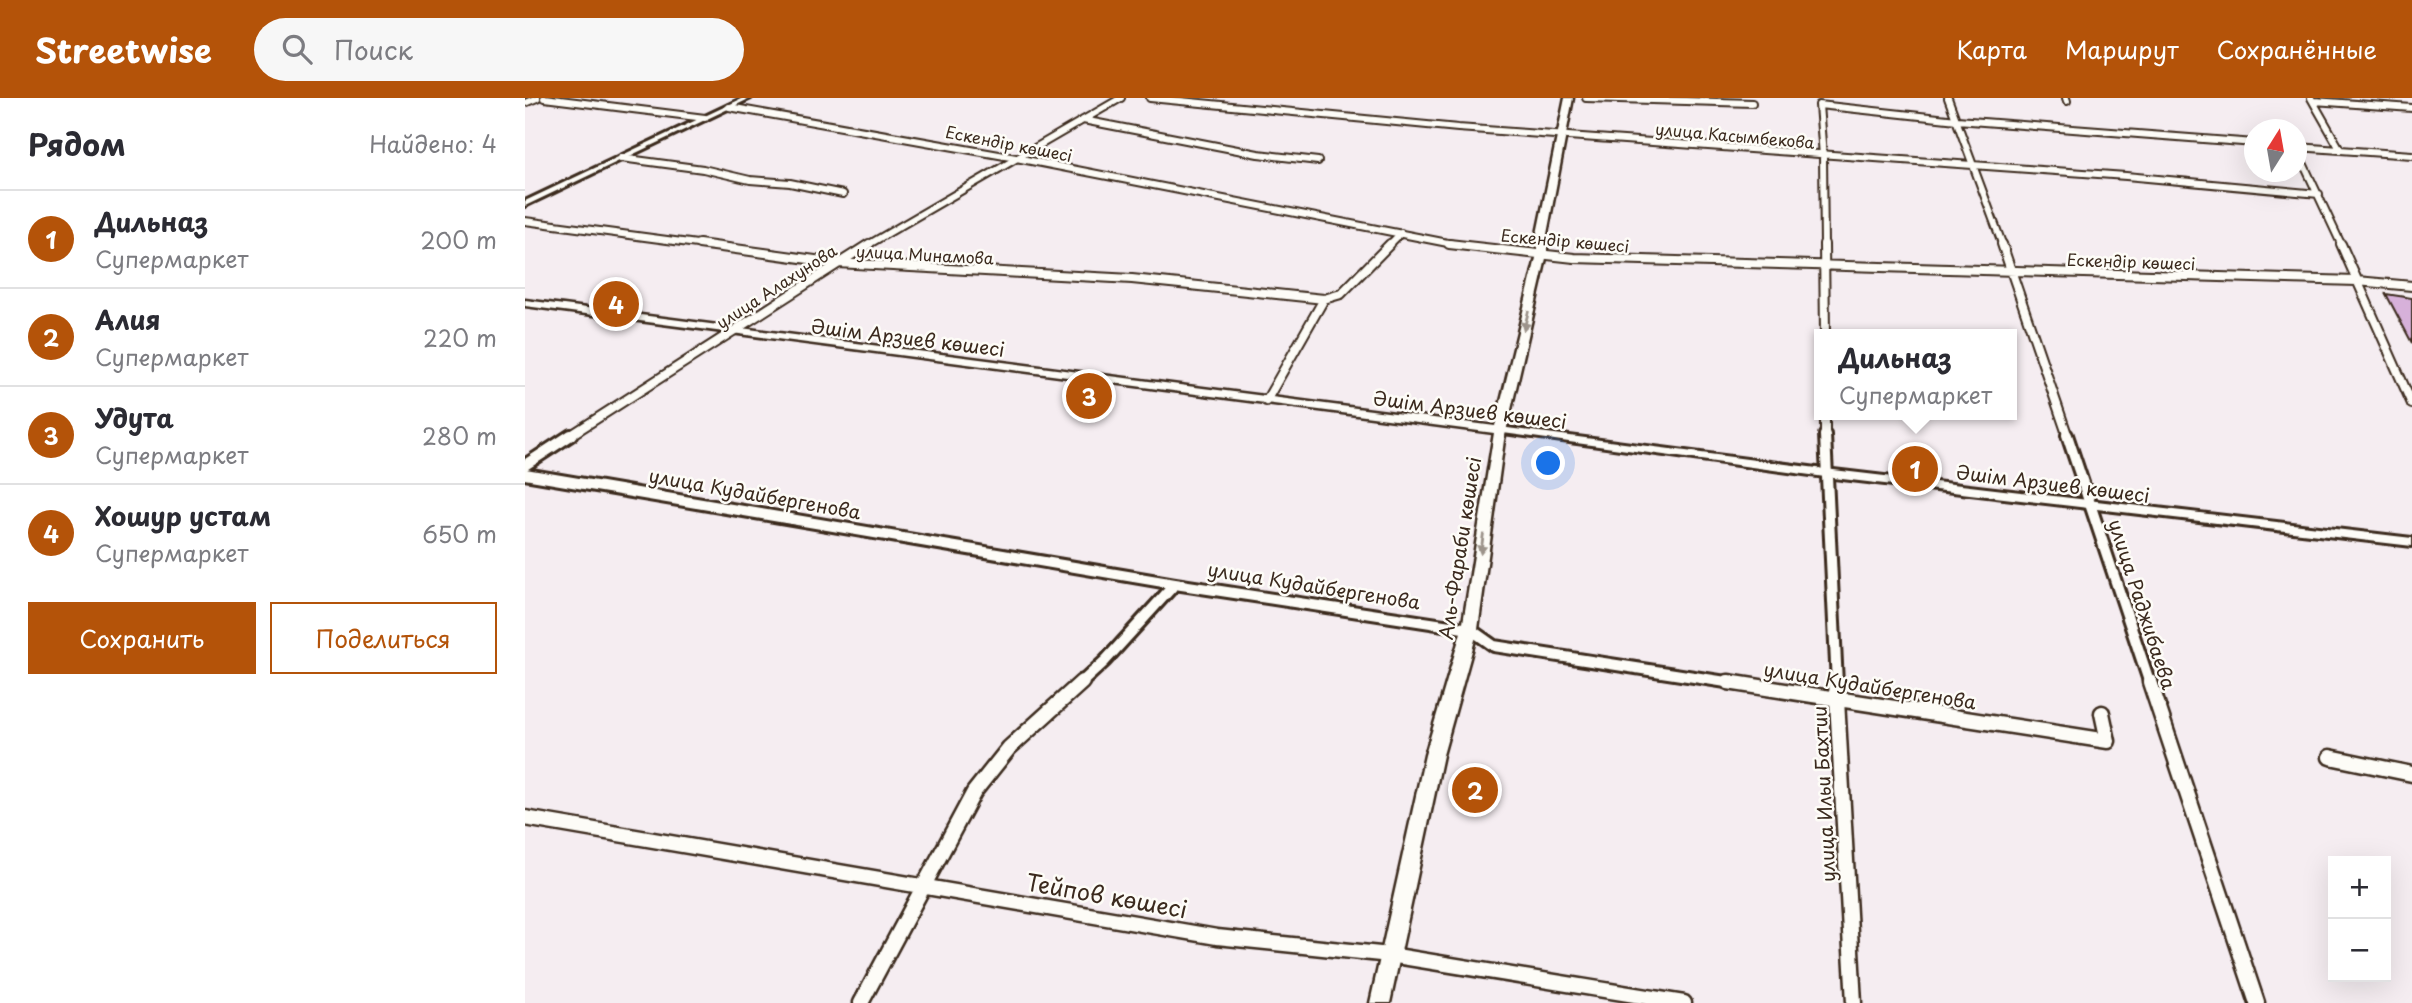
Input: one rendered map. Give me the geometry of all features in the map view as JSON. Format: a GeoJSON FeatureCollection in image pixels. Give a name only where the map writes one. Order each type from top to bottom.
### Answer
{"type":"FeatureCollection","features":[{"type":"Feature","properties":{"kind":"main road","name":"Аль-Фараби көшесі"},"geometry":{"type":"LineString","coordinates":[[1380,1003],[1434,755],[1470,629],[1500,430],[1542,254],[1542,234],[1569,98]]}},
{"type":"Feature","properties":{"kind":"main road","name":"Әшім Арзиев көшесі"},"geometry":{"type":"LineString","coordinates":[[525,303],[1500,430]]}},
{"type":"Feature","properties":{"kind":"street"},"geometry":{"type":"LineString","coordinates":[[525,103],[537,98]]}},
{"type":"Feature","properties":{"kind":"street"},"geometry":{"type":"LineString","coordinates":[[544,98],[705,118]]}},
{"type":"Feature","properties":{"kind":"street"},"geometry":{"type":"LineString","coordinates":[[600,105],[618,98]]}},
{"type":"Feature","properties":{"kind":"street"},"geometry":{"type":"LineString","coordinates":[[525,204],[748,98]]}},
{"type":"Feature","properties":{"kind":"street","name":"улица Алахунова"},"geometry":{"type":"LineString","coordinates":[[525,465],[837,262],[1121,98]]}},
{"type":"Feature","properties":{"kind":"street","name":"улица Касымбекова"},"geometry":{"type":"LineString","coordinates":[[1150,98],[1561,136],[1684,143],[2319,194]]}},
{"type":"Feature","properties":{"kind":"street"},"geometry":{"type":"LineString","coordinates":[[1586,98],[1752,103]]}},
{"type":"Feature","properties":{"kind":"street","name":"улица Раджибаева"},"geometry":{"type":"LineString","coordinates":[[1948,98],[1976,166],[2092,505],[2257,1003]]}},
{"type":"Feature","properties":{"kind":"street"},"geometry":{"type":"LineString","coordinates":[[2312,99],[2412,108]]}},
{"type":"Feature","properties":{"kind":"street"},"geometry":{"type":"LineString","coordinates":[[2312,99],[2340,149]]}},
{"type":"Feature","properties":{"kind":"street"},"geometry":{"type":"LineString","coordinates":[[1825,329],[1823,156],[1819,105],[1957,120],[2244,142]]}},
{"type":"Feature","properties":{"kind":"street","name":"Ескендір көшесі"},"geometry":{"type":"LineString","coordinates":[[729,107],[1016,158],[1453,244],[1587,259],[2357,281],[2412,286]]}},
{"type":"Feature","properties":{"kind":"street"},"geometry":{"type":"LineString","coordinates":[[1083,120],[1258,154],[1318,161]]}},
{"type":"Feature","properties":{"kind":"street"},"geometry":{"type":"LineString","coordinates":[[2307,148],[2412,155]]}},
{"type":"Feature","properties":{"kind":"street"},"geometry":{"type":"LineString","coordinates":[[621,158],[703,169],[750,180],[790,183],[843,194]]}},
{"type":"Feature","properties":{"kind":"street"},"geometry":{"type":"LineString","coordinates":[[2307,169],[2412,404]]}},
{"type":"Feature","properties":{"kind":"street","name":"улица Минамова"},"geometry":{"type":"LineString","coordinates":[[525,221],[837,262],[1132,279],[1324,299]]}},
{"type":"Feature","properties":{"kind":"street"},"geometry":{"type":"LineString","coordinates":[[1266,401],[1324,299],[1342,294],[1401,233]]}},
{"type":"Feature","properties":{"kind":"street","name":"улица Ильи Бахтии"},"geometry":{"type":"LineString","coordinates":[[1825,420],[1825,473],[1854,1003]]}},
{"type":"Feature","properties":{"kind":"street","name":"Әшім Арзиев көшесі"},"geometry":{"type":"LineString","coordinates":[[1500,430],[1825,473],[2412,542]]}},
{"type":"Feature","properties":{"kind":"street","name":"улица Кудайбергенова"},"geometry":{"type":"LineString","coordinates":[[525,474],[1175,584],[1470,629],[1494,646],[2108,741],[2102,713]]}},
{"type":"Feature","properties":{"kind":"street"},"geometry":{"type":"LineString","coordinates":[[861,1003],[974,792],[1009,748],[1105,661],[1175,584]]}},
{"type":"Feature","properties":{"kind":"street"},"geometry":{"type":"LineString","coordinates":[[2330,757],[2412,774]]}},
{"type":"Feature","properties":{"kind":"street","name":"Тейпов көшесі"},"geometry":{"type":"LineString","coordinates":[[525,818],[1217,937],[1390,954],[1684,1003]]}},
{"type":"Feature","properties":{"kind":"building"},"geometry":{"type":"Polygon","coordinates":[[[2386,294],[2412,298],[2412,343],[2386,294]]]}},
{"type":"Feature","properties":{"kind":"place","name":"Хошур устам"},"geometry":{"type":"Point","coordinates":[616,304]}},
{"type":"Feature","properties":{"kind":"place","name":"Удута"},"geometry":{"type":"Point","coordinates":[1089,396]}},
{"type":"Feature","properties":{"kind":"place","name":"Дильназ"},"geometry":{"type":"Point","coordinates":[1915,469]}},
{"type":"Feature","properties":{"kind":"place","name":"Алия"},"geometry":{"type":"Point","coordinates":[1475,790]}}]}
